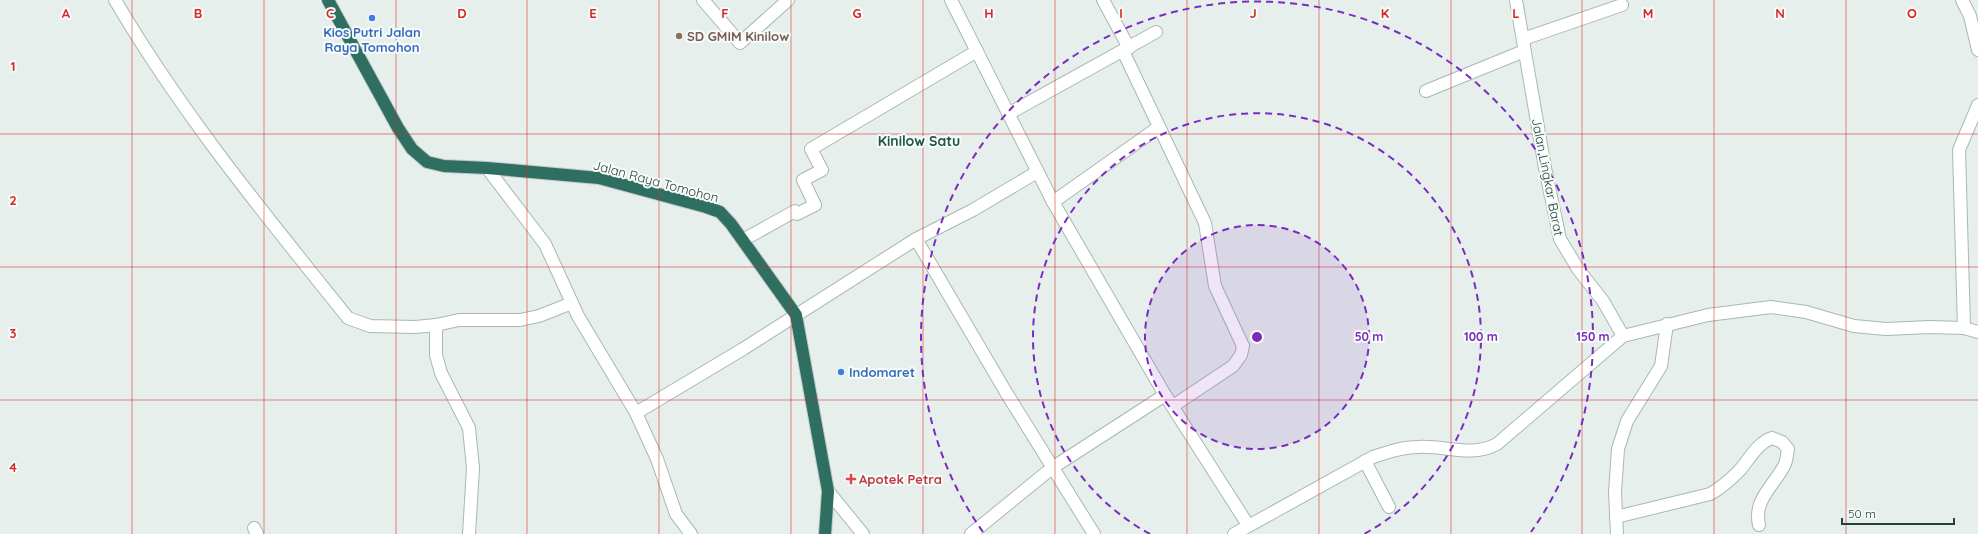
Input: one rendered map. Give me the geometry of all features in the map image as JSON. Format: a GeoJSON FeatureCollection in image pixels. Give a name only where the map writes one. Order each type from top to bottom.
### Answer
{"type":"FeatureCollection","features":[{"type":"Feature","properties":{"kind":"highway","name":"Jalan Raya Tomohon"},"geometry":{"type":"LineString","coordinates":[[328,0],[398,128],[412,149],[427,162],[444,166],[487,168],[599,178],[720,212],[743,240],[796,315],[828,491],[825,534]]}},
{"type":"Feature","properties":{"kind":"street"},"geometry":{"type":"LineString","coordinates":[[115,0],[143,48],[203,134],[348,318],[370,326],[415,327],[436,325],[459,320],[520,320],[539,316],[572,303]]}},
{"type":"Feature","properties":{"kind":"street"},"geometry":{"type":"LineString","coordinates":[[704,0],[740,43],[788,0]]}},
{"type":"Feature","properties":{"kind":"street"},"geometry":{"type":"LineString","coordinates":[[951,0],[1053,202],[1165,395],[1248,525]]}},
{"type":"Feature","properties":{"kind":"street"},"geometry":{"type":"LineString","coordinates":[[1103,0],[1126,49],[1159,127],[1205,223],[1215,286],[1243,346],[1241,355],[1233,366],[1173,406]]}},
{"type":"Feature","properties":{"kind":"street","name":"Jalan Lingkar Barat"},"geometry":{"type":"LineString","coordinates":[[1516,0],[1545,168],[1560,239],[1578,269],[1603,301],[1623,336]]}},
{"type":"Feature","properties":{"kind":"street"},"geometry":{"type":"LineString","coordinates":[[1962,0],[1970,16],[1978,50]]}},
{"type":"Feature","properties":{"kind":"street"},"geometry":{"type":"LineString","coordinates":[[1426,91],[1524,45],[1622,5]]}},
{"type":"Feature","properties":{"kind":"street"},"geometry":{"type":"LineString","coordinates":[[1008,114],[1156,32]]}},
{"type":"Feature","properties":{"kind":"street"},"geometry":{"type":"LineString","coordinates":[[743,240],[795,211],[796,214],[815,205],[803,180],[822,170],[811,149],[977,51]]}},
{"type":"Feature","properties":{"kind":"street"},"geometry":{"type":"LineString","coordinates":[[1964,328],[1959,150],[1978,105]]}},
{"type":"Feature","properties":{"kind":"street"},"geometry":{"type":"LineString","coordinates":[[1053,202],[1159,127]]}},
{"type":"Feature","properties":{"kind":"street"},"geometry":{"type":"LineString","coordinates":[[487,168],[545,244],[578,316],[636,413],[657,459],[676,514],[691,534]]}},
{"type":"Feature","properties":{"kind":"street"},"geometry":{"type":"LineString","coordinates":[[636,413],[796,315],[916,239],[973,210],[1037,172]]}},
{"type":"Feature","properties":{"kind":"street"},"geometry":{"type":"LineString","coordinates":[[916,239],[1052,468],[1094,534]]}},
{"type":"Feature","properties":{"kind":"street"},"geometry":{"type":"LineString","coordinates":[[1234,534],[1365,462],[1388,452],[1419,447],[1475,451],[1490,448],[1497,444],[1623,336],[1667,324],[1708,314],[1771,307],[1806,312],[1854,326],[1886,329],[1930,327],[1964,328],[1978,332]]}},
{"type":"Feature","properties":{"kind":"street"},"geometry":{"type":"LineString","coordinates":[[1617,534],[1615,473],[1621,439],[1635,407],[1661,366],[1667,324]]}},
{"type":"Feature","properties":{"kind":"street"},"geometry":{"type":"LineString","coordinates":[[436,325],[436,355],[441,373],[469,428],[473,468],[469,534]]}},
{"type":"Feature","properties":{"kind":"street"},"geometry":{"type":"LineString","coordinates":[[971,534],[1052,468],[1165,395]]}},
{"type":"Feature","properties":{"kind":"street"},"geometry":{"type":"LineString","coordinates":[[1616,517],[1710,494],[1721,488],[1738,472],[1758,448],[1772,438],[1782,442],[1788,449],[1785,464],[1766,491],[1758,508],[1759,525]]}},
{"type":"Feature","properties":{"kind":"street"},"geometry":{"type":"LineString","coordinates":[[1365,462],[1389,507]]}},
{"type":"Feature","properties":{"kind":"street"},"geometry":{"type":"LineString","coordinates":[[828,491],[864,534]]}},
{"type":"Feature","properties":{"kind":"place","name":"Kios Putri Jalan Raya Tomohon"},"geometry":{"type":"Point","coordinates":[372,18]}},
{"type":"Feature","properties":{"kind":"place","name":"SD GMIM Kinilow"},"geometry":{"type":"Point","coordinates":[679,36]}},
{"type":"Feature","properties":{"kind":"place","name":"Indomaret"},"geometry":{"type":"Point","coordinates":[841,372]}},
{"type":"Feature","properties":{"kind":"place","name":"Apotek Petra"},"geometry":{"type":"Point","coordinates":[851,479]}},
{"type":"Feature","properties":{"kind":"district","name":"Kinilow Satu"},"geometry":{"type":"Point","coordinates":[919,141]}}]}
